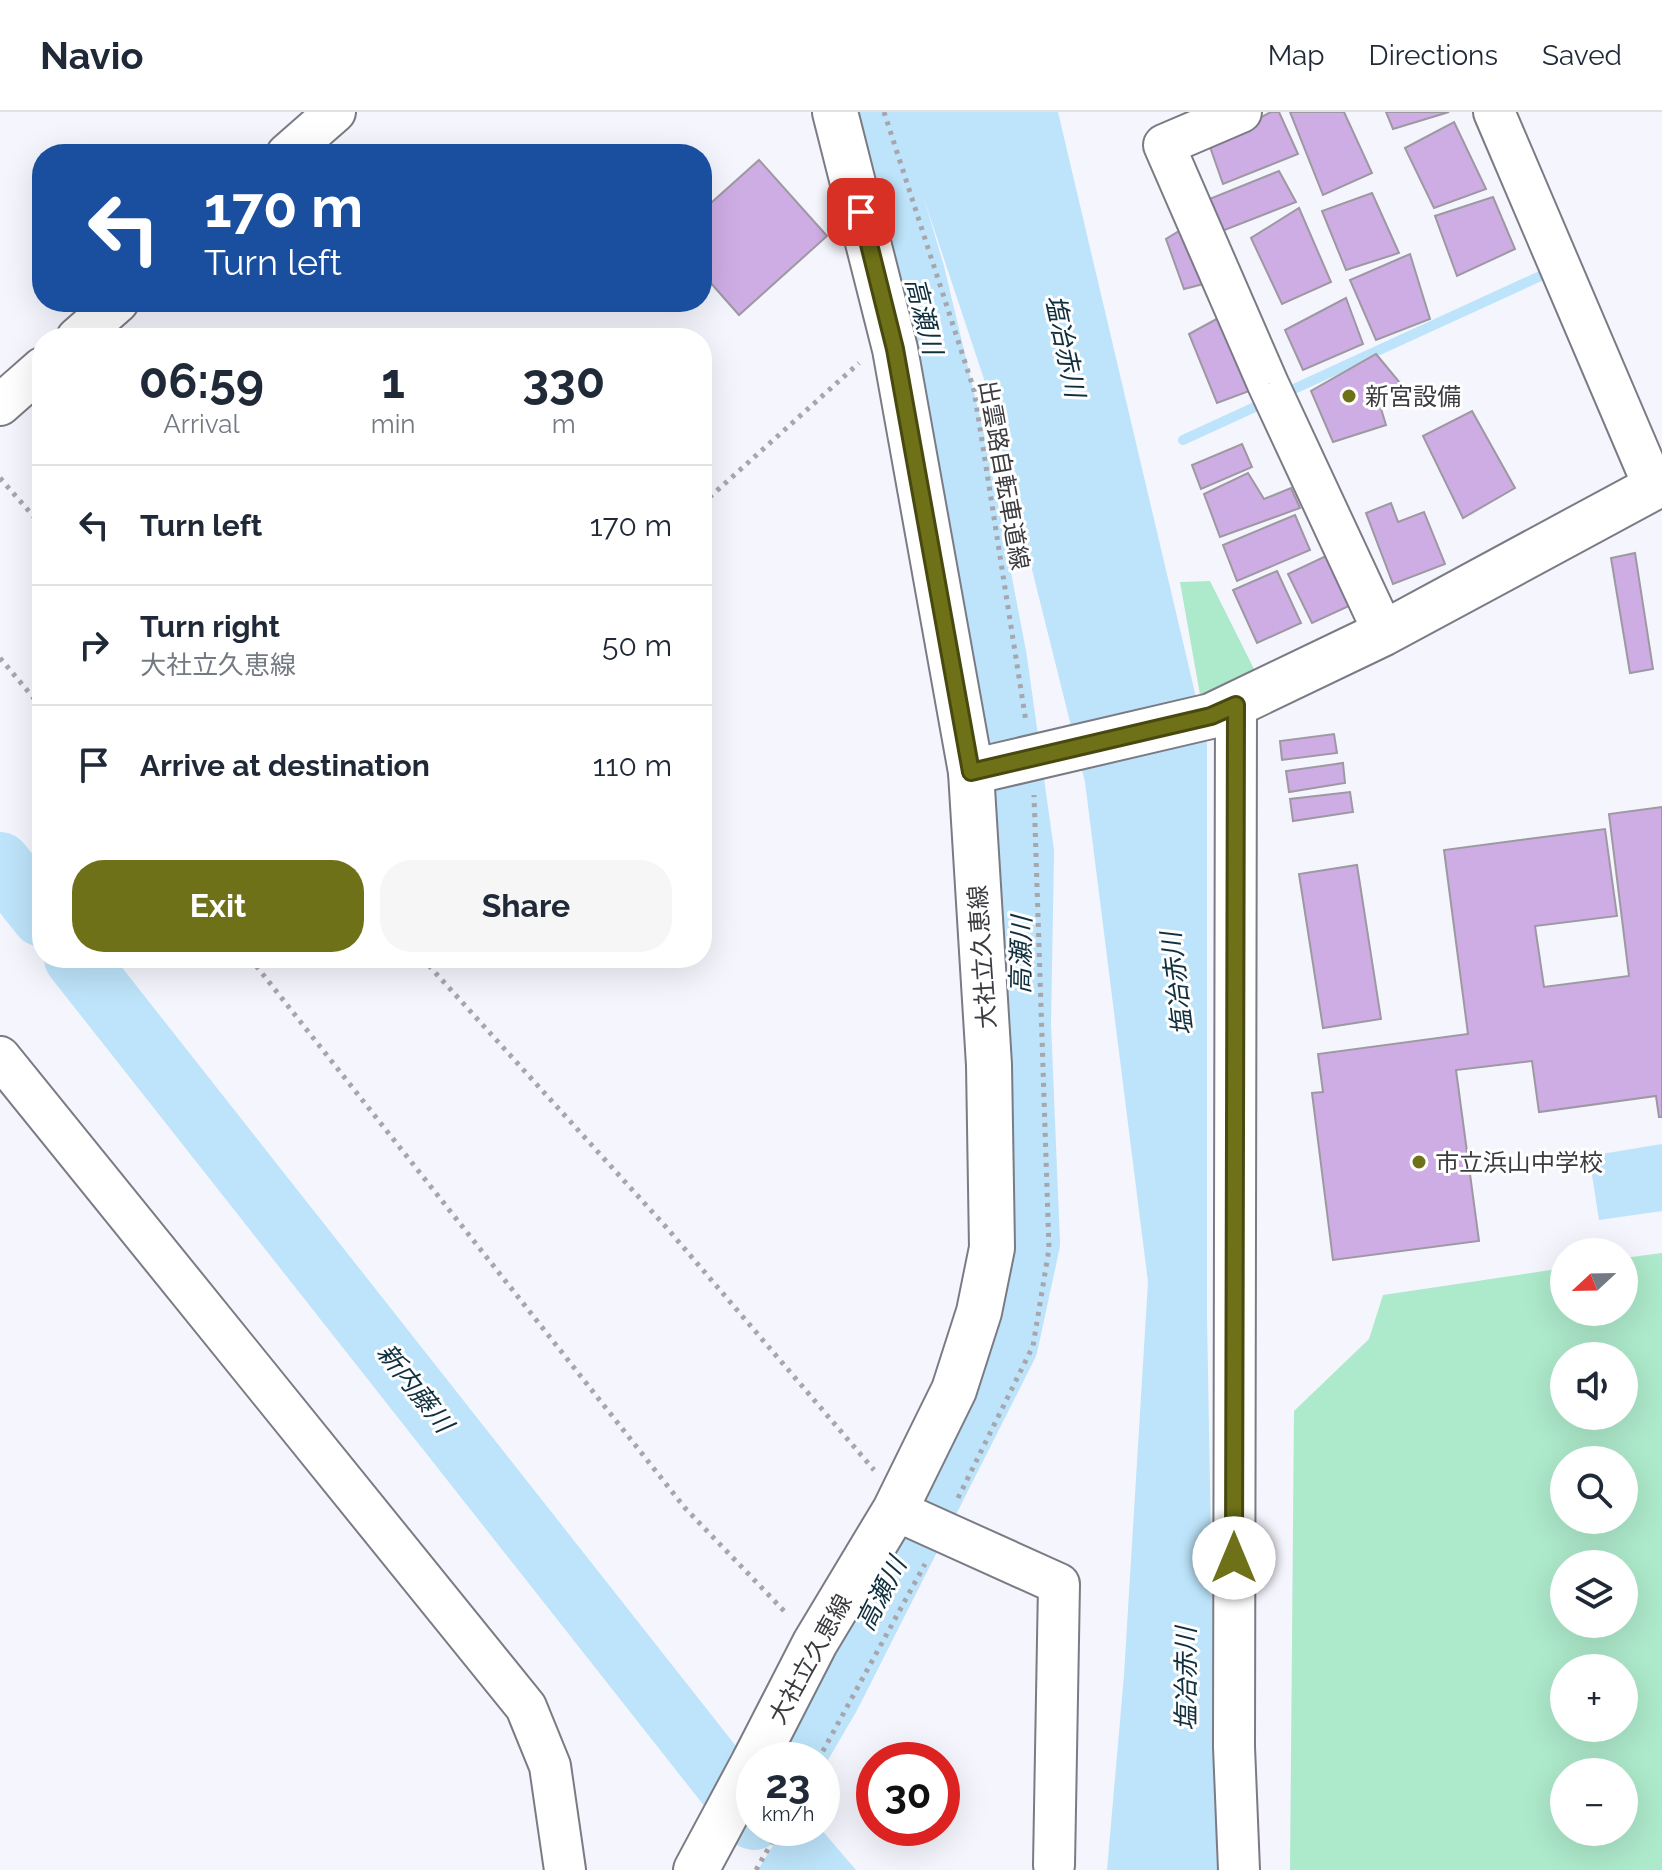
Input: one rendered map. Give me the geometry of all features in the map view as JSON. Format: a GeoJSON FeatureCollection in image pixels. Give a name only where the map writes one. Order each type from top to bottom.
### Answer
{"type":"FeatureCollection","features":[{"type":"Feature","properties":{"kind":"main road","name":"大社立久恵線"},"geometry":{"type":"LineString","coordinates":[[764,1742],[810,1655],[895,1510],[954,1390],[979,1312],[992,1248],[989,1065],[971,772],[895,349],[835,112]]}},
{"type":"Feature","properties":{"kind":"main road"},"geometry":{"type":"LineString","coordinates":[[971,772],[1039,758],[1224,710],[1384,633],[1658,485]]}},
{"type":"Feature","properties":{"kind":"main road","name":"大社立久恵線"},"geometry":{"type":"LineString","coordinates":[[698,1866],[736,1795]]}},
{"type":"Feature","properties":{"kind":"street"},"geometry":{"type":"LineString","coordinates":[[298,144],[335,112]]}},
{"type":"Feature","properties":{"kind":"street"},"geometry":{"type":"LineString","coordinates":[[1241,112],[1164,145],[1262,372],[1384,633]]}},
{"type":"Feature","properties":{"kind":"street"},"geometry":{"type":"LineString","coordinates":[[1494,112],[1658,485]]}},
{"type":"Feature","properties":{"kind":"street"},"geometry":{"type":"LineString","coordinates":[[88,328],[107,312]]}},
{"type":"Feature","properties":{"kind":"street"},"geometry":{"type":"LineString","coordinates":[[0,405],[32,377]]}},
{"type":"Feature","properties":{"kind":"street"},"geometry":{"type":"LineString","coordinates":[[1224,710],[1234,1747],[1239,1870]]}},
{"type":"Feature","properties":{"kind":"street"},"geometry":{"type":"LineString","coordinates":[[0,1057],[526,1707],[550,1766],[565,1870]]}},
{"type":"Feature","properties":{"kind":"street"},"geometry":{"type":"LineString","coordinates":[[895,1510],[1059,1584],[1054,1865]]}},
{"type":"Feature","properties":{"kind":"path","name":"出雲路自転車道線"},"geometry":{"type":"LineString","coordinates":[[884,112],[974,390],[1039,758]]}},
{"type":"Feature","properties":{"kind":"path"},"geometry":{"type":"LineString","coordinates":[[712,495],[859,363],[895,349]]}},
{"type":"Feature","properties":{"kind":"path"},"geometry":{"type":"LineString","coordinates":[[0,478],[32,515]]}},
{"type":"Feature","properties":{"kind":"path"},"geometry":{"type":"LineString","coordinates":[[0,658],[32,696]]}},
{"type":"Feature","properties":{"kind":"path"},"geometry":{"type":"LineString","coordinates":[[258,968],[685,1508],[810,1655]]}},
{"type":"Feature","properties":{"kind":"path"},"geometry":{"type":"LineString","coordinates":[[431,968],[666,1227],[880,1477],[895,1510]]}},
{"type":"Feature","properties":{"kind":"path"},"geometry":{"type":"LineString","coordinates":[[828,1742],[839,1723]]}},
{"type":"Feature","properties":{"kind":"path"},"geometry":{"type":"LineString","coordinates":[[756,1870],[770,1846]]}},
{"type":"Feature","properties":{"kind":"green space"},"geometry":{"type":"Polygon","coordinates":[[[1210,581],[1265,691],[1202,706],[1180,582],[1210,581]]]}},
{"type":"Feature","properties":{"kind":"green space"},"geometry":{"type":"Polygon","coordinates":[[[1662,1253],[1662,1870],[1290,1870],[1294,1411],[1369,1339],[1383,1295],[1550,1270],[1550,1326],[1638,1326],[1638,1256],[1662,1253]]]}},
{"type":"Feature","properties":{"kind":"water","name":"塩冶赤川"},"geometry":{"type":"Polygon","coordinates":[[[895,112],[1058,112],[1207,744],[1207,1318],[1217,1870],[1107,1870],[1124,1675],[1148,1282],[1085,782],[986,385],[895,112]]]}},
{"type":"Feature","properties":{"kind":"water"},"geometry":{"type":"Polygon","coordinates":[[[1662,1144],[1662,1211],[1599,1220],[1589,1156],[1662,1144]]]}},
{"type":"Feature","properties":{"kind":"water"},"geometry":{"type":"Polygon","coordinates":[[[773,1846],[835,1846],[856,1870],[758,1870],[773,1846]]]}},
{"type":"Feature","properties":{"kind":"building"},"geometry":{"type":"Polygon","coordinates":[[[1271,112],[1279,112],[1298,154],[1223,184],[1209,144],[1271,112]]]}},
{"type":"Feature","properties":{"kind":"building"},"geometry":{"type":"Polygon","coordinates":[[[1290,112],[1344,112],[1372,173],[1323,195],[1290,112]]]}},
{"type":"Feature","properties":{"kind":"building"},"geometry":{"type":"Polygon","coordinates":[[[1386,112],[1449,112],[1393,129],[1386,112]]]}},
{"type":"Feature","properties":{"kind":"building"},"geometry":{"type":"Polygon","coordinates":[[[1454,122],[1486,189],[1434,208],[1405,148],[1454,122]]]}},
{"type":"Feature","properties":{"kind":"building"},"geometry":{"type":"Polygon","coordinates":[[[759,160],[827,236],[739,315],[712,284],[712,202],[759,160]]]}},
{"type":"Feature","properties":{"kind":"building"},"geometry":{"type":"Polygon","coordinates":[[[1279,171],[1296,202],[1222,231],[1207,200],[1279,171]]]}},
{"type":"Feature","properties":{"kind":"building"},"geometry":{"type":"Polygon","coordinates":[[[1372,193],[1399,253],[1346,270],[1322,211],[1372,193]]]}},
{"type":"Feature","properties":{"kind":"building"},"geometry":{"type":"Polygon","coordinates":[[[1493,197],[1515,249],[1457,276],[1435,216],[1493,197]]]}},
{"type":"Feature","properties":{"kind":"building"},"geometry":{"type":"Polygon","coordinates":[[[1299,208],[1331,282],[1282,304],[1251,238],[1299,208]]]}},
{"type":"Feature","properties":{"kind":"building"},"geometry":{"type":"Polygon","coordinates":[[[1189,225],[1215,281],[1184,289],[1166,239],[1189,225]]]}},
{"type":"Feature","properties":{"kind":"building"},"geometry":{"type":"Polygon","coordinates":[[[1410,254],[1430,319],[1376,340],[1350,280],[1410,254]]]}},
{"type":"Feature","properties":{"kind":"building"},"geometry":{"type":"Polygon","coordinates":[[[1346,298],[1363,344],[1303,370],[1285,330],[1346,298]]]}},
{"type":"Feature","properties":{"kind":"building"},"geometry":{"type":"Polygon","coordinates":[[[1235,309],[1268,384],[1217,403],[1189,334],[1235,309]]]}},
{"type":"Feature","properties":{"kind":"building","name":"新宮設備"},"geometry":{"type":"Polygon","coordinates":[[[1376,354],[1401,384],[1379,402],[1386,425],[1333,442],[1311,391],[1376,354]]]}},
{"type":"Feature","properties":{"kind":"building"},"geometry":{"type":"Polygon","coordinates":[[[1472,411],[1515,488],[1463,518],[1423,436],[1472,411]]]}},
{"type":"Feature","properties":{"kind":"building"},"geometry":{"type":"Polygon","coordinates":[[[1242,444],[1252,467],[1201,489],[1192,465],[1242,444]]]}},
{"type":"Feature","properties":{"kind":"building"},"geometry":{"type":"Polygon","coordinates":[[[1248,473],[1264,499],[1291,488],[1300,508],[1220,537],[1204,494],[1248,473]]]}},
{"type":"Feature","properties":{"kind":"building"},"geometry":{"type":"Polygon","coordinates":[[[1391,503],[1398,522],[1424,512],[1445,564],[1393,584],[1366,513],[1391,503]]]}},
{"type":"Feature","properties":{"kind":"building"},"geometry":{"type":"Polygon","coordinates":[[[1295,515],[1310,550],[1237,581],[1223,545],[1295,515]]]}},
{"type":"Feature","properties":{"kind":"building"},"geometry":{"type":"Polygon","coordinates":[[[1635,553],[1653,669],[1630,673],[1611,558],[1635,553]]]}},
{"type":"Feature","properties":{"kind":"building"},"geometry":{"type":"Polygon","coordinates":[[[1328,555],[1351,605],[1312,623],[1288,574],[1328,555]]]}},
{"type":"Feature","properties":{"kind":"building"},"geometry":{"type":"Polygon","coordinates":[[[1277,571],[1301,623],[1257,643],[1233,590],[1277,571]]]}},
{"type":"Feature","properties":{"kind":"building"},"geometry":{"type":"Polygon","coordinates":[[[1334,734],[1337,753],[1282,760],[1280,741],[1334,734]]]}},
{"type":"Feature","properties":{"kind":"building"},"geometry":{"type":"Polygon","coordinates":[[[1343,763],[1345,783],[1289,792],[1286,771],[1343,763]]]}},
{"type":"Feature","properties":{"kind":"building"},"geometry":{"type":"Polygon","coordinates":[[[1350,792],[1353,812],[1293,821],[1290,799],[1350,792]]]}},
{"type":"Feature","properties":{"kind":"building"},"geometry":{"type":"Polygon","coordinates":[[[1662,807],[1662,1117],[1659,1117],[1656,1096],[1539,1112],[1532,1061],[1456,1070],[1479,1241],[1333,1260],[1312,1093],[1323,1092],[1318,1054],[1468,1034],[1444,850],[1605,829],[1617,916],[1535,926],[1544,987],[1629,976],[1609,814],[1662,807]]]}},
{"type":"Feature","properties":{"kind":"building"},"geometry":{"type":"Polygon","coordinates":[[[1357,865],[1381,1019],[1323,1028],[1299,874],[1357,865]]]}},
{"type":"Feature","properties":{"kind":"waterway","name":"高瀬川"},"geometry":{"type":"LineString","coordinates":[[803,1742],[830,1695],[1007,1345],[1029,1243],[1020,1024],[1023,852],[996,659],[957,455],[914,274],[866,112]]}},
{"type":"Feature","properties":{"kind":"waterway"},"geometry":{"type":"LineString","coordinates":[[1283,394],[1547,273]]}},
{"type":"Feature","properties":{"kind":"waterway"},"geometry":{"type":"LineString","coordinates":[[1183,440],[1268,401]]}},
{"type":"Feature","properties":{"kind":"waterway","name":"新内藤川"},"geometry":{"type":"LineString","coordinates":[[0,863],[32,903]]}},
{"type":"Feature","properties":{"kind":"waterway","name":"新内藤川"},"geometry":{"type":"LineString","coordinates":[[83,968],[736,1796]]}},
{"type":"Feature","properties":{"kind":"place","name":"新宮設備"},"geometry":{"type":"Point","coordinates":[1349,396]}},
{"type":"Feature","properties":{"kind":"place","name":"市立浜山中学校"},"geometry":{"type":"Point","coordinates":[1419,1162]}},
{"type":"Feature","properties":{"kind":"route"},"geometry":{"type":"LineString","coordinates":[[861,212],[895,349],[971,772],[1211,716],[1236,705],[1234,1558]]}}]}
